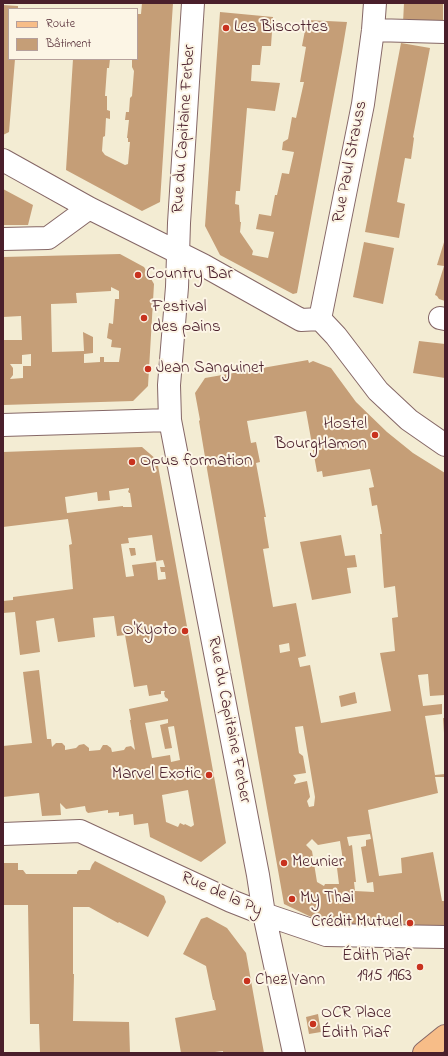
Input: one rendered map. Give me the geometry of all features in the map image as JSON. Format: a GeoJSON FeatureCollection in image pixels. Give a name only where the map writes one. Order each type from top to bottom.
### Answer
{"type":"FeatureCollection","features":[{"type":"Feature","properties":{"kind":"main road"},"geometry":{"type":"LineString","coordinates":[[424,1053],[445,1036]]}},
{"type":"Feature","properties":{"kind":"street","name":"Rue du Capitaine Ferber"},"geometry":{"type":"LineString","coordinates":[[193,3],[179,222],[179,254],[169,385],[170,420],[258,875],[264,914],[294,1053]]}},
{"type":"Feature","properties":{"kind":"street","name":"Rue Paul Strauss"},"geometry":{"type":"LineString","coordinates":[[320,319],[363,104],[375,3]]}},
{"type":"Feature","properties":{"kind":"street"},"geometry":{"type":"LineString","coordinates":[[373,30],[445,32]]}},
{"type":"Feature","properties":{"kind":"street"},"geometry":{"type":"LineString","coordinates":[[3,160],[89,208],[203,265],[301,320],[320,319],[336,336],[378,391],[409,420],[445,445]]}},
{"type":"Feature","properties":{"kind":"street"},"geometry":{"type":"LineString","coordinates":[[3,239],[48,238],[89,208]]}},
{"type":"Feature","properties":{"kind":"street"},"geometry":{"type":"LineString","coordinates":[[3,425],[170,420]]}},
{"type":"Feature","properties":{"kind":"street","name":"Rue de la Py"},"geometry":{"type":"LineString","coordinates":[[3,834],[80,832],[231,901],[326,935],[445,937]]}},
{"type":"Feature","properties":{"kind":"building"},"geometry":{"type":"Polygon","coordinates":[[[142,3],[173,3],[160,202],[142,211],[66,170],[73,60],[110,60],[109,68],[107,68],[105,96],[107,96],[107,110],[110,111],[110,119],[106,118],[102,151],[105,155],[125,165],[128,164],[130,142],[128,142],[127,138],[129,120],[125,120],[126,112],[129,112],[130,98],[132,96],[134,71],[132,67],[132,60],[138,60],[138,14],[141,14],[142,3]]]}},
{"type":"Feature","properties":{"kind":"building"},"geometry":{"type":"Polygon","coordinates":[[[404,3],[443,3],[443,23],[403,23],[404,3]]]}},
{"type":"Feature","properties":{"kind":"building"},"geometry":{"type":"Polygon","coordinates":[[[3,5],[18,6],[18,8],[8,8],[8,60],[15,60],[9,132],[3,135],[3,5]]]}},
{"type":"Feature","properties":{"kind":"building"},"geometry":{"type":"Polygon","coordinates":[[[220,12],[273,17],[271,46],[262,46],[260,65],[252,65],[251,81],[280,83],[275,111],[247,108],[240,191],[236,191],[235,204],[239,205],[241,222],[240,232],[253,251],[252,255],[268,258],[274,232],[256,229],[259,214],[271,216],[275,195],[277,195],[282,173],[289,174],[294,152],[282,150],[283,142],[288,139],[292,117],[296,118],[304,82],[300,82],[306,47],[302,46],[307,20],[347,22],[297,293],[293,294],[220,255],[205,226],[220,12]]]}},
{"type":"Feature","properties":{"kind":"building"},"geometry":{"type":"Polygon","coordinates":[[[401,43],[430,48],[413,137],[411,159],[405,158],[397,202],[405,204],[399,238],[365,232],[401,43]]]}},
{"type":"Feature","properties":{"kind":"building"},"geometry":{"type":"Polygon","coordinates":[[[3,189],[33,205],[28,225],[3,225],[3,189]]]}},
{"type":"Feature","properties":{"kind":"building"},"geometry":{"type":"Polygon","coordinates":[[[445,239],[445,301],[439,299],[435,295],[444,266],[437,265],[445,239]]]}},
{"type":"Feature","properties":{"kind":"building"},"geometry":{"type":"Polygon","coordinates":[[[364,242],[394,248],[383,304],[353,297],[364,242]]]}},
{"type":"Feature","properties":{"kind":"building"},"geometry":{"type":"Polygon","coordinates":[[[120,254],[144,267],[154,284],[148,386],[133,401],[3,405],[3,340],[22,340],[21,316],[3,317],[3,257],[120,254]],[[111,287],[111,291],[76,293],[77,303],[51,304],[52,352],[84,351],[83,332],[93,337],[93,353],[84,354],[84,363],[100,362],[100,357],[104,357],[104,362],[119,362],[121,348],[111,347],[112,340],[107,338],[109,323],[113,324],[115,299],[119,299],[119,291],[111,287]],[[31,354],[22,355],[22,364],[10,364],[13,368],[13,375],[10,379],[23,378],[23,366],[31,366],[31,354]]]}},
{"type":"Feature","properties":{"kind":"building"},"geometry":{"type":"Polygon","coordinates":[[[419,341],[445,344],[445,378],[413,373],[419,341]]]}},
{"type":"Feature","properties":{"kind":"building"},"geometry":{"type":"Polygon","coordinates":[[[308,360],[309,363],[313,361],[331,368],[356,402],[387,432],[413,453],[445,473],[445,695],[430,696],[428,674],[418,675],[423,706],[442,704],[442,714],[425,716],[435,775],[445,774],[445,777],[435,777],[438,793],[368,810],[379,876],[402,873],[401,858],[433,852],[442,901],[445,901],[445,928],[330,926],[284,904],[199,421],[195,393],[205,378],[308,360]],[[306,411],[247,421],[251,443],[256,442],[260,462],[256,463],[266,517],[264,517],[269,548],[263,549],[273,607],[296,603],[306,656],[298,658],[300,667],[310,665],[321,723],[391,711],[380,653],[395,651],[392,618],[398,617],[395,586],[384,588],[380,534],[382,534],[377,505],[372,506],[369,488],[374,487],[370,469],[323,477],[322,471],[317,472],[306,411]],[[289,643],[279,645],[280,653],[290,651],[289,643]],[[303,726],[295,727],[299,753],[303,756],[306,773],[293,775],[296,779],[294,784],[307,781],[310,797],[307,801],[309,807],[314,806],[315,797],[303,726]],[[370,834],[347,837],[349,846],[352,845],[356,882],[354,882],[355,891],[374,892],[373,882],[367,883],[361,847],[366,846],[366,840],[371,839],[370,834]],[[312,839],[306,845],[312,851],[317,882],[324,886],[325,884],[339,884],[337,868],[344,867],[340,841],[318,845],[312,839]]]}},
{"type":"Feature","properties":{"kind":"building"},"geometry":{"type":"Polygon","coordinates":[[[142,447],[157,460],[226,843],[201,862],[150,837],[148,823],[134,825],[133,814],[119,816],[119,812],[108,813],[108,810],[88,813],[85,806],[66,809],[60,803],[61,815],[42,816],[39,793],[3,797],[3,746],[32,743],[23,672],[39,670],[47,739],[51,739],[52,747],[56,743],[62,743],[65,746],[65,750],[76,748],[79,745],[84,744],[89,748],[89,751],[100,750],[103,745],[107,745],[111,748],[112,752],[124,750],[126,747],[131,746],[135,750],[129,709],[168,701],[168,699],[165,697],[165,691],[161,691],[161,694],[149,696],[147,685],[134,687],[125,635],[117,636],[114,616],[93,618],[95,637],[58,642],[54,618],[36,621],[40,652],[20,655],[15,612],[3,613],[3,601],[13,600],[13,597],[73,589],[69,545],[72,544],[68,519],[3,527],[3,452],[142,447]],[[129,488],[109,491],[110,500],[98,501],[97,492],[65,497],[67,513],[123,506],[132,507],[130,493],[128,491],[129,488]],[[152,535],[128,538],[129,543],[121,544],[126,577],[134,576],[132,565],[156,562],[158,580],[166,579],[165,572],[161,572],[160,567],[165,567],[163,560],[156,561],[152,535]],[[168,719],[145,723],[152,758],[170,755],[171,762],[180,760],[174,726],[168,727],[172,748],[165,749],[160,725],[168,723],[168,719]],[[188,790],[162,795],[166,822],[178,827],[180,823],[191,827],[194,825],[188,790]]]}},
{"type":"Feature","properties":{"kind":"building"},"geometry":{"type":"Polygon","coordinates":[[[341,535],[345,556],[355,555],[357,567],[347,568],[351,593],[312,600],[300,542],[341,535]]]}},
{"type":"Feature","properties":{"kind":"building"},"geometry":{"type":"Polygon","coordinates":[[[129,548],[135,548],[136,555],[131,556],[129,548]]]}},
{"type":"Feature","properties":{"kind":"building"},"geometry":{"type":"Polygon","coordinates":[[[355,692],[357,703],[341,707],[339,696],[355,692]]]}},
{"type":"Feature","properties":{"kind":"building"},"geometry":{"type":"Polygon","coordinates":[[[443,718],[445,718],[445,733],[444,733],[443,718]]]}},
{"type":"Feature","properties":{"kind":"building"},"geometry":{"type":"Polygon","coordinates":[[[95,861],[164,896],[166,902],[148,937],[89,907],[73,907],[73,1021],[129,1022],[130,1053],[40,1053],[39,1024],[30,1024],[28,905],[3,905],[3,863],[18,863],[18,870],[23,870],[26,874],[77,874],[79,870],[90,870],[95,861]]]}},
{"type":"Feature","properties":{"kind":"building"},"geometry":{"type":"Polygon","coordinates":[[[207,917],[227,928],[246,953],[264,1053],[223,1053],[223,1051],[207,1053],[181,1053],[175,1018],[216,1010],[206,966],[183,954],[201,919],[207,917]]]}},
{"type":"Feature","properties":{"kind":"building","name":"OCR Place Édith Piaf"},"geometry":{"type":"Polygon","coordinates":[[[318,1014],[321,1032],[309,1034],[306,1017],[318,1014]]]}},
{"type":"Feature","properties":{"kind":"place","name":"Les Biscottes"},"geometry":{"type":"Point","coordinates":[226,28]}},
{"type":"Feature","properties":{"kind":"place","name":"Country Bar"},"geometry":{"type":"Point","coordinates":[138,275]}},
{"type":"Feature","properties":{"kind":"place","name":"Festival des pains"},"geometry":{"type":"Point","coordinates":[144,318]}},
{"type":"Feature","properties":{"kind":"place","name":"Jean Sanguinet"},"geometry":{"type":"Point","coordinates":[148,369]}},
{"type":"Feature","properties":{"kind":"place","name":"Hostel BourgHamon"},"geometry":{"type":"Point","coordinates":[375,435]}},
{"type":"Feature","properties":{"kind":"place","name":"Opus formation"},"geometry":{"type":"Point","coordinates":[132,462]}},
{"type":"Feature","properties":{"kind":"place","name":"O'Kyoto"},"geometry":{"type":"Point","coordinates":[185,631]}},
{"type":"Feature","properties":{"kind":"place","name":"Marvel Exotic"},"geometry":{"type":"Point","coordinates":[209,775]}},
{"type":"Feature","properties":{"kind":"place","name":"Meunier"},"geometry":{"type":"Point","coordinates":[284,863]}},
{"type":"Feature","properties":{"kind":"place","name":"My Thai"},"geometry":{"type":"Point","coordinates":[292,899]}},
{"type":"Feature","properties":{"kind":"place","name":"Crédit Mutuel"},"geometry":{"type":"Point","coordinates":[410,923]}},
{"type":"Feature","properties":{"kind":"place","name":"Édith Piaf 1915 1963"},"geometry":{"type":"Point","coordinates":[420,967]}},
{"type":"Feature","properties":{"kind":"place","name":"Chez Yann"},"geometry":{"type":"Point","coordinates":[247,981]}},
{"type":"Feature","properties":{"kind":"place","name":"OCR Place Édith Piaf"},"geometry":{"type":"Point","coordinates":[313,1024]}}]}
